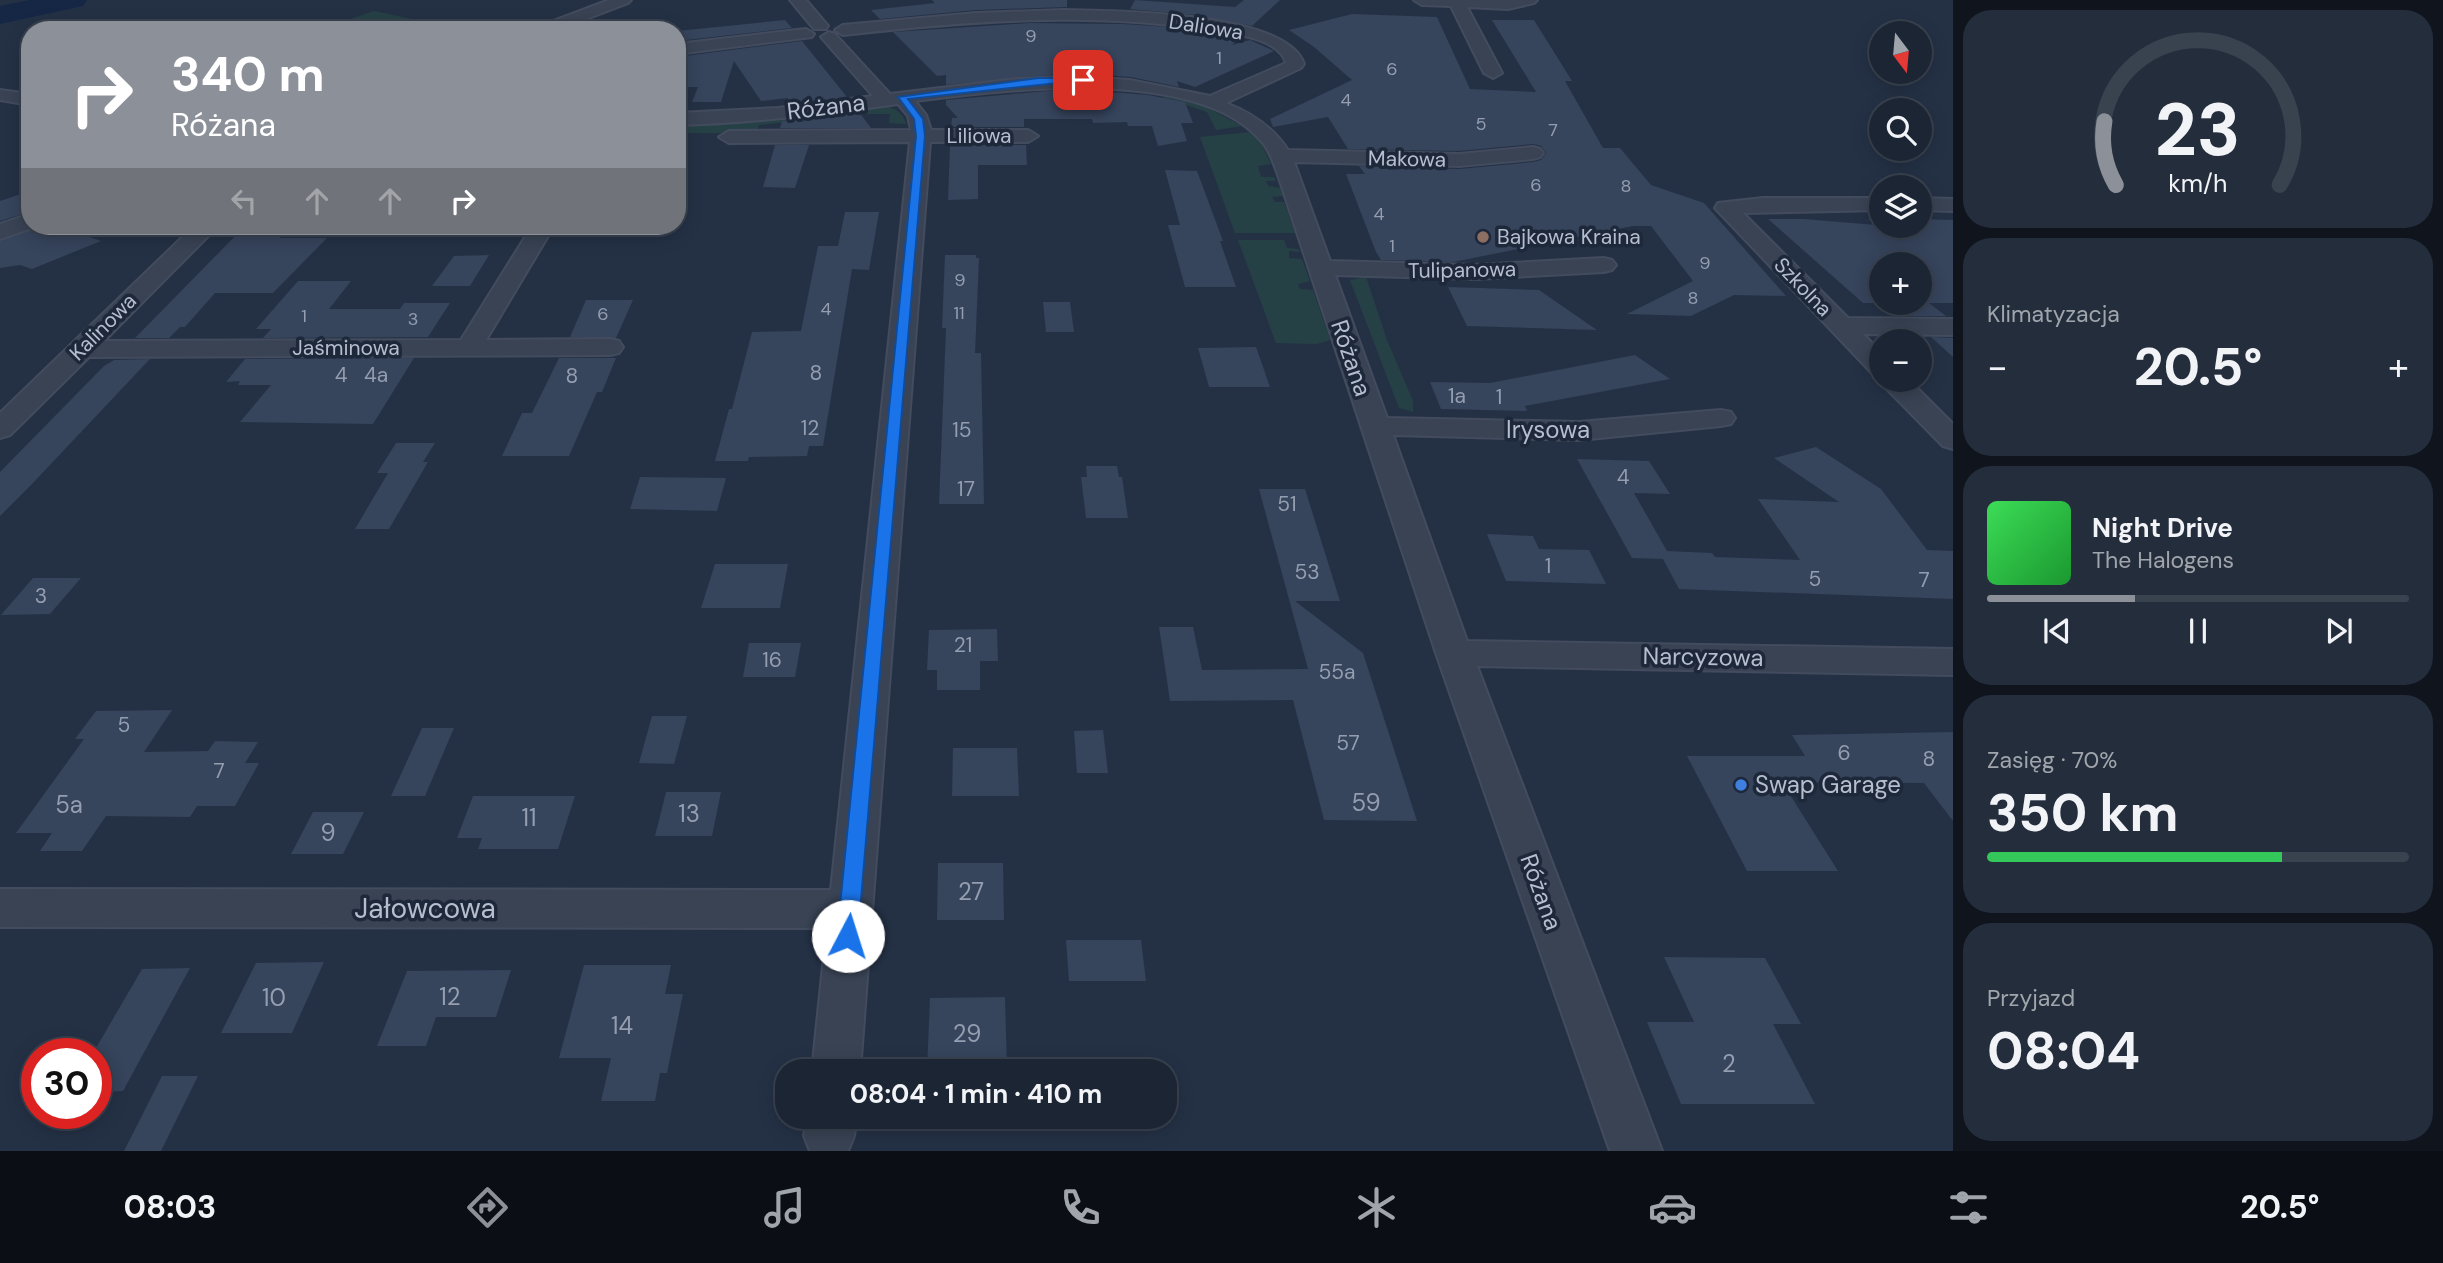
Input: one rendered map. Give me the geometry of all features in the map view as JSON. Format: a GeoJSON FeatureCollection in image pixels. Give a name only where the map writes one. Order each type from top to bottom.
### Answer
{"type":"FeatureCollection","features":[{"type":"Feature","properties":{"kind":"street"},"geometry":{"type":"LineString","coordinates":[[567,21],[623,0]]}},
{"type":"Feature","properties":{"kind":"street"},"geometry":{"type":"LineString","coordinates":[[798,0],[824,32],[919,119],[921,136],[837,1059]]}},
{"type":"Feature","properties":{"kind":"street"},"geometry":{"type":"LineString","coordinates":[[1422,0],[1508,4],[1530,0]]}},
{"type":"Feature","properties":{"kind":"street"},"geometry":{"type":"LineString","coordinates":[[1457,2],[1493,73]]}},
{"type":"Feature","properties":{"kind":"street"},"geometry":{"type":"LineString","coordinates":[[563,3],[597,10]]}},
{"type":"Feature","properties":{"kind":"street","name":"Daliowa"},"geometry":{"type":"LineString","coordinates":[[686,48],[987,15],[1090,14],[1222,27],[1268,39],[1292,54],[1294,64],[1290,68],[1210,103]]}},
{"type":"Feature","properties":{"kind":"street","name":"Różana"},"geometry":{"type":"LineString","coordinates":[[686,119],[744,117],[1019,82],[1083,80],[1152,88],[1210,103],[1259,128],[1272,141],[1281,156],[1454,653],[1636,1151]]}},
{"type":"Feature","properties":{"kind":"street"},"geometry":{"type":"LineString","coordinates":[[0,95],[21,98]]}},
{"type":"Feature","properties":{"kind":"street","name":"Liliowa"},"geometry":{"type":"LineString","coordinates":[[686,138],[1028,136]]}},
{"type":"Feature","properties":{"kind":"street","name":"Makowa"},"geometry":{"type":"LineString","coordinates":[[1281,156],[1459,160],[1533,153]]}},
{"type":"Feature","properties":{"kind":"street","name":"Szkolna"},"geometry":{"type":"LineString","coordinates":[[1869,204],[1763,204],[1726,208],[1869,355]]}},
{"type":"Feature","properties":{"kind":"street"},"geometry":{"type":"LineString","coordinates":[[1932,204],[1953,205]]}},
{"type":"Feature","properties":{"kind":"street"},"geometry":{"type":"LineString","coordinates":[[0,232],[21,224]]}},
{"type":"Feature","properties":{"kind":"street","name":"Kalinowa"},"geometry":{"type":"LineString","coordinates":[[0,429],[198,235]]}},
{"type":"Feature","properties":{"kind":"street"},"geometry":{"type":"LineString","coordinates":[[469,347],[537,235]]}},
{"type":"Feature","properties":{"kind":"street","name":"Tulipanowa"},"geometry":{"type":"LineString","coordinates":[[1321,268],[1452,272],[1604,265]]}},
{"type":"Feature","properties":{"kind":"street"},"geometry":{"type":"LineString","coordinates":[[1841,326],[1953,327]]}},
{"type":"Feature","properties":{"kind":"street","name":"Jaśminowa"},"geometry":{"type":"LineString","coordinates":[[82,349],[610,347]]}},
{"type":"Feature","properties":{"kind":"street"},"geometry":{"type":"LineString","coordinates":[[1906,392],[1953,440]]}},
{"type":"Feature","properties":{"kind":"street","name":"Irysowa"},"geometry":{"type":"LineString","coordinates":[[1375,426],[1579,431],[1721,418]]}},
{"type":"Feature","properties":{"kind":"street","name":"Narcyzowa"},"geometry":{"type":"LineString","coordinates":[[1454,653],[1953,662]]}},
{"type":"Feature","properties":{"kind":"street","name":"Jałowcowa"},"geometry":{"type":"LineString","coordinates":[[0,908],[850,909]]}},
{"type":"Feature","properties":{"kind":"green space"},"geometry":{"type":"Polygon","coordinates":[[[374,11],[421,21],[345,21],[374,11]]]}},
{"type":"Feature","properties":{"kind":"green space"},"geometry":{"type":"Polygon","coordinates":[[[1163,94],[1204,106],[1242,126],[1216,130],[1207,112],[1164,100],[1163,94]]]}},
{"type":"Feature","properties":{"kind":"green space"},"geometry":{"type":"Polygon","coordinates":[[[882,105],[897,111],[906,124],[889,123],[890,114],[855,114],[759,125],[756,133],[686,133],[686,123],[882,105]]]}},
{"type":"Feature","properties":{"kind":"green space"},"geometry":{"type":"Polygon","coordinates":[[[1251,132],[1260,141],[1271,164],[1258,166],[1261,177],[1274,177],[1276,181],[1266,181],[1268,186],[1280,188],[1283,196],[1272,197],[1275,202],[1284,202],[1295,233],[1235,233],[1200,137],[1251,132]]]}},
{"type":"Feature","properties":{"kind":"green space"},"geometry":{"type":"Polygon","coordinates":[[[1238,240],[1284,240],[1287,248],[1298,249],[1300,252],[1289,251],[1289,258],[1302,259],[1310,281],[1298,284],[1300,289],[1313,290],[1330,340],[1317,344],[1276,343],[1238,240]]]}},
{"type":"Feature","properties":{"kind":"green space"},"geometry":{"type":"Polygon","coordinates":[[[1366,277],[1387,340],[1413,401],[1413,412],[1399,408],[1350,280],[1366,277]]]}},
{"type":"Feature","properties":{"kind":"building"},"geometry":{"type":"Polygon","coordinates":[[[932,0],[1067,0],[1067,7],[976,10],[880,19],[871,10],[935,3],[932,0]]]}},
{"type":"Feature","properties":{"kind":"building"},"geometry":{"type":"Polygon","coordinates":[[[1135,0],[1235,7],[1244,0],[1280,0],[1252,26],[1196,15],[1130,9],[1135,0]]]}},
{"type":"Feature","properties":{"kind":"building"},"geometry":{"type":"Polygon","coordinates":[[[1352,14],[1437,17],[1470,89],[1536,92],[1492,20],[1534,20],[1572,81],[1565,81],[1603,148],[1620,148],[1651,185],[1704,203],[1786,296],[1734,295],[1691,316],[1627,314],[1693,281],[1651,226],[1633,226],[1453,262],[1381,260],[1346,174],[1365,174],[1359,166],[1459,169],[1533,162],[1541,160],[1546,153],[1541,146],[1533,144],[1459,151],[1348,149],[1328,117],[1273,127],[1270,119],[1352,80],[1314,47],[1289,30],[1352,14]]]}},
{"type":"Feature","properties":{"kind":"building"},"geometry":{"type":"Polygon","coordinates":[[[785,20],[792,28],[686,40],[686,30],[785,20]]]}},
{"type":"Feature","properties":{"kind":"building"},"geometry":{"type":"Polygon","coordinates":[[[1030,23],[1169,27],[1240,38],[1232,45],[1250,40],[1274,51],[1195,87],[1177,81],[1179,87],[1131,77],[1069,73],[946,85],[946,75],[937,76],[893,32],[1030,23]]]}},
{"type":"Feature","properties":{"kind":"building"},"geometry":{"type":"Polygon","coordinates":[[[802,41],[847,97],[786,104],[788,98],[761,101],[734,61],[721,102],[692,102],[698,87],[686,87],[686,56],[802,41]]]}},
{"type":"Feature","properties":{"kind":"building"},"geometry":{"type":"Polygon","coordinates":[[[1047,91],[1098,91],[1148,95],[1185,102],[1193,123],[1181,123],[1187,141],[1158,146],[1152,126],[1128,126],[1127,122],[1024,119],[1024,127],[951,127],[952,118],[958,118],[946,105],[946,100],[1047,91]]]}},
{"type":"Feature","properties":{"kind":"building"},"geometry":{"type":"Polygon","coordinates":[[[859,112],[871,128],[780,128],[782,121],[859,112]]]}},
{"type":"Feature","properties":{"kind":"building"},"geometry":{"type":"Polygon","coordinates":[[[775,145],[809,145],[795,188],[763,187],[775,145]]]}},
{"type":"Feature","properties":{"kind":"building"},"geometry":{"type":"Polygon","coordinates":[[[950,145],[1026,145],[1027,165],[978,165],[978,199],[948,200],[950,145]]]}},
{"type":"Feature","properties":{"kind":"building"},"geometry":{"type":"Polygon","coordinates":[[[1165,170],[1197,171],[1223,241],[1220,241],[1236,287],[1185,287],[1168,225],[1180,225],[1165,170]]]}},
{"type":"Feature","properties":{"kind":"building"},"geometry":{"type":"Polygon","coordinates":[[[21,194],[21,215],[0,221],[0,201],[21,194]]]}},
{"type":"Feature","properties":{"kind":"building"},"geometry":{"type":"Polygon","coordinates":[[[845,212],[879,212],[869,270],[852,269],[823,446],[809,446],[807,456],[749,457],[748,461],[715,461],[752,332],[801,331],[818,246],[838,246],[845,212]]]}},
{"type":"Feature","properties":{"kind":"building"},"geometry":{"type":"Polygon","coordinates":[[[1768,219],[1869,224],[1869,238],[1932,238],[1932,219],[1953,220],[1953,303],[1932,303],[1932,252],[1869,252],[1869,303],[1863,303],[1768,219]]]}},
{"type":"Feature","properties":{"kind":"building"},"geometry":{"type":"Polygon","coordinates":[[[21,233],[84,235],[101,241],[32,269],[20,265],[0,268],[0,241],[21,233]]]}},
{"type":"Feature","properties":{"kind":"building"},"geometry":{"type":"Polygon","coordinates":[[[236,235],[327,238],[273,293],[215,293],[185,327],[180,327],[169,338],[135,338],[236,235]]]}},
{"type":"Feature","properties":{"kind":"building"},"geometry":{"type":"Polygon","coordinates":[[[489,255],[470,286],[432,286],[454,256],[489,255]]]}},
{"type":"Feature","properties":{"kind":"building"},"geometry":{"type":"Polygon","coordinates":[[[945,255],[976,255],[976,258],[979,258],[975,353],[981,353],[984,504],[939,504],[946,328],[942,328],[945,255]]]}},
{"type":"Feature","properties":{"kind":"building"},"geometry":{"type":"Polygon","coordinates":[[[298,281],[351,281],[329,309],[400,309],[404,303],[450,303],[428,337],[263,338],[271,329],[256,329],[298,281]]]}},
{"type":"Feature","properties":{"kind":"building"},"geometry":{"type":"Polygon","coordinates":[[[1448,287],[1539,290],[1597,330],[1467,326],[1448,287]]]}},
{"type":"Feature","properties":{"kind":"building"},"geometry":{"type":"Polygon","coordinates":[[[586,300],[633,300],[616,338],[570,337],[586,300]]]}},
{"type":"Feature","properties":{"kind":"building"},"geometry":{"type":"Polygon","coordinates":[[[1043,302],[1070,302],[1074,332],[1046,332],[1043,302]]]}},
{"type":"Feature","properties":{"kind":"building"},"geometry":{"type":"Polygon","coordinates":[[[1932,305],[1946,316],[1906,316],[1932,315],[1932,305]]]}},
{"type":"Feature","properties":{"kind":"building"},"geometry":{"type":"Polygon","coordinates":[[[1932,337],[1953,338],[1953,357],[1932,338],[1932,337]]]}},
{"type":"Feature","properties":{"kind":"building"},"geometry":{"type":"Polygon","coordinates":[[[1256,347],[1270,387],[1209,387],[1198,348],[1256,347]]]}},
{"type":"Feature","properties":{"kind":"building"},"geometry":{"type":"Polygon","coordinates":[[[1635,355],[1670,379],[1525,406],[1527,411],[1441,409],[1430,382],[1490,383],[1635,355]]]}},
{"type":"Feature","properties":{"kind":"building"},"geometry":{"type":"Polygon","coordinates":[[[414,358],[373,424],[240,422],[271,385],[238,385],[240,381],[226,382],[245,359],[414,358]]]}},
{"type":"Feature","properties":{"kind":"building"},"geometry":{"type":"Polygon","coordinates":[[[559,358],[616,358],[602,392],[597,392],[569,456],[502,456],[522,413],[532,413],[559,358]]]}},
{"type":"Feature","properties":{"kind":"building"},"geometry":{"type":"Polygon","coordinates":[[[150,359],[0,516],[0,472],[104,366],[114,360],[150,359]]]}},
{"type":"Feature","properties":{"kind":"building"},"geometry":{"type":"Polygon","coordinates":[[[396,443],[435,443],[423,462],[428,462],[389,529],[355,529],[388,473],[377,473],[396,443]]]}},
{"type":"Feature","properties":{"kind":"building"},"geometry":{"type":"Polygon","coordinates":[[[1816,447],[1881,489],[1927,550],[1953,551],[1953,599],[1679,589],[1663,559],[1632,558],[1577,459],[1649,461],[1670,494],[1634,493],[1667,551],[1712,553],[1715,557],[1800,560],[1758,499],[1839,502],[1774,458],[1816,447]]]}},
{"type":"Feature","properties":{"kind":"building"},"geometry":{"type":"Polygon","coordinates":[[[1086,466],[1117,466],[1119,477],[1122,477],[1128,518],[1086,518],[1081,477],[1087,477],[1086,466]]]}},
{"type":"Feature","properties":{"kind":"building"},"geometry":{"type":"Polygon","coordinates":[[[640,477],[726,478],[717,511],[630,509],[640,477]]]}},
{"type":"Feature","properties":{"kind":"building"},"geometry":{"type":"Polygon","coordinates":[[[1259,489],[1305,489],[1340,601],[1295,601],[1363,653],[1417,821],[1324,820],[1293,700],[1170,701],[1159,627],[1193,627],[1202,670],[1308,669],[1259,489]]]}},
{"type":"Feature","properties":{"kind":"building"},"geometry":{"type":"Polygon","coordinates":[[[1487,534],[1533,536],[1539,549],[1589,550],[1606,584],[1506,581],[1487,534]]]}},
{"type":"Feature","properties":{"kind":"building"},"geometry":{"type":"Polygon","coordinates":[[[715,564],[788,564],[780,608],[701,608],[715,564]]]}},
{"type":"Feature","properties":{"kind":"building"},"geometry":{"type":"Polygon","coordinates":[[[33,578],[81,578],[50,614],[1,615],[33,578]]]}},
{"type":"Feature","properties":{"kind":"building"},"geometry":{"type":"Polygon","coordinates":[[[997,629],[998,661],[980,661],[980,690],[937,690],[937,670],[927,670],[929,630],[997,629]]]}},
{"type":"Feature","properties":{"kind":"building"},"geometry":{"type":"Polygon","coordinates":[[[749,643],[801,643],[795,677],[743,677],[749,643]]]}},
{"type":"Feature","properties":{"kind":"building"},"geometry":{"type":"Polygon","coordinates":[[[172,710],[144,752],[208,751],[215,741],[258,742],[245,763],[259,763],[235,806],[197,806],[190,817],[106,816],[82,851],[40,851],[52,833],[16,833],[84,739],[75,739],[96,711],[172,710]]]}},
{"type":"Feature","properties":{"kind":"building"},"geometry":{"type":"Polygon","coordinates":[[[652,716],[687,716],[674,764],[639,763],[652,716]]]}},
{"type":"Feature","properties":{"kind":"building"},"geometry":{"type":"Polygon","coordinates":[[[422,728],[454,728],[425,796],[391,796],[422,728]]]}},
{"type":"Feature","properties":{"kind":"building"},"geometry":{"type":"Polygon","coordinates":[[[1103,730],[1108,773],[1077,773],[1074,731],[1103,730]]]}},
{"type":"Feature","properties":{"kind":"building"},"geometry":{"type":"Polygon","coordinates":[[[1953,732],[1953,821],[1924,783],[1782,782],[1838,871],[1747,871],[1687,756],[1805,756],[1792,735],[1953,732]]]}},
{"type":"Feature","properties":{"kind":"building"},"geometry":{"type":"Polygon","coordinates":[[[953,748],[1017,748],[1019,796],[952,796],[953,748]]]}},
{"type":"Feature","properties":{"kind":"building"},"geometry":{"type":"Polygon","coordinates":[[[666,792],[721,792],[712,836],[655,836],[666,792]]]}},
{"type":"Feature","properties":{"kind":"building"},"geometry":{"type":"Polygon","coordinates":[[[473,796],[575,796],[558,849],[478,849],[482,838],[457,838],[473,796]]]}},
{"type":"Feature","properties":{"kind":"building"},"geometry":{"type":"Polygon","coordinates":[[[313,812],[364,812],[343,854],[291,854],[313,812]]]}},
{"type":"Feature","properties":{"kind":"building"},"geometry":{"type":"Polygon","coordinates":[[[938,863],[1003,863],[1004,920],[937,920],[938,863]]]}},
{"type":"Feature","properties":{"kind":"building"},"geometry":{"type":"Polygon","coordinates":[[[1066,940],[1141,940],[1146,981],[1069,981],[1066,940]]]}},
{"type":"Feature","properties":{"kind":"building"},"geometry":{"type":"Polygon","coordinates":[[[1664,957],[1765,958],[1801,1024],[1773,1024],[1815,1104],[1681,1104],[1647,1022],[1694,1022],[1664,957]]]}},
{"type":"Feature","properties":{"kind":"building"},"geometry":{"type":"Polygon","coordinates":[[[324,962],[292,1033],[221,1033],[256,963],[324,962]]]}},
{"type":"Feature","properties":{"kind":"building"},"geometry":{"type":"Polygon","coordinates":[[[584,965],[671,965],[665,994],[683,994],[667,1073],[660,1073],[655,1101],[601,1101],[611,1058],[559,1058],[584,965]]]}},
{"type":"Feature","properties":{"kind":"building"},"geometry":{"type":"Polygon","coordinates":[[[190,968],[123,1091],[112,1091],[112,1038],[102,1038],[142,969],[190,968]]]}},
{"type":"Feature","properties":{"kind":"building"},"geometry":{"type":"Polygon","coordinates":[[[511,970],[496,1017],[436,1017],[426,1046],[377,1046],[407,971],[511,970]]]}},
{"type":"Feature","properties":{"kind":"building"},"geometry":{"type":"Polygon","coordinates":[[[1005,997],[1007,1059],[927,1059],[930,998],[1005,997]]]}},
{"type":"Feature","properties":{"kind":"building"},"geometry":{"type":"Polygon","coordinates":[[[162,1076],[198,1076],[161,1151],[124,1151],[162,1076]]]}},
{"type":"Feature","properties":{"kind":"waterway"},"geometry":{"type":"LineString","coordinates":[[0,15],[73,0]]}},
{"type":"Feature","properties":{"kind":"place","name":"Bajkowa Kraina"},"geometry":{"type":"Point","coordinates":[1483,237]}},
{"type":"Feature","properties":{"kind":"place","name":"Swap Garage"},"geometry":{"type":"Point","coordinates":[1741,785]}},
{"type":"Feature","properties":{"kind":"route"},"geometry":{"type":"LineString","coordinates":[[848,936],[921,136],[919,119],[902,97],[1038,81],[1083,80]]}}]}
